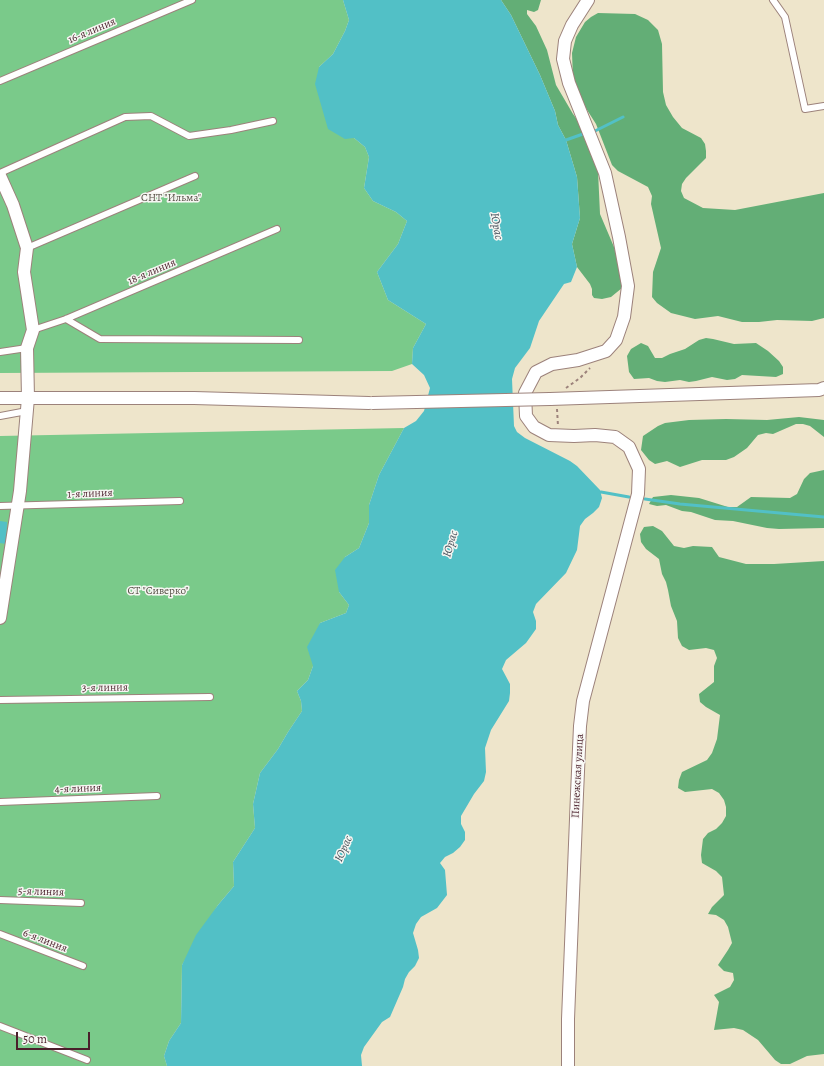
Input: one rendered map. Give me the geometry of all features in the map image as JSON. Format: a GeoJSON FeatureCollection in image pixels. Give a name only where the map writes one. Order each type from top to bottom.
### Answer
{"type":"FeatureCollection","features":[{"type":"Feature","properties":{"kind":"street","name":"Пинежская улица"},"geometry":{"type":"LineString","coordinates":[[568,1066],[568,1019],[580,726],[583,701],[638,494],[639,469],[629,447],[615,437],[595,435],[549,435],[534,427],[526,416],[525,393],[536,372],[552,364],[578,360],[606,351],[616,340],[624,317],[628,286],[605,173],[569,83],[563,59],[565,41],[572,24],[588,0]]}},
{"type":"Feature","properties":{"kind":"street"},"geometry":{"type":"LineString","coordinates":[[0,176],[13,205],[27,248],[24,272],[33,330],[27,348],[28,398],[20,491],[0,610]]}},
{"type":"Feature","properties":{"kind":"street"},"geometry":{"type":"LineString","coordinates":[[0,398],[194,398],[370,403],[553,402],[820,390],[824,388]]}},
{"type":"Feature","properties":{"kind":"lane","name":"16-я линия"},"geometry":{"type":"LineString","coordinates":[[0,81],[192,0]]}},
{"type":"Feature","properties":{"kind":"lane"},"geometry":{"type":"LineString","coordinates":[[773,0],[785,17],[805,110],[824,106]]}},
{"type":"Feature","properties":{"kind":"lane"},"geometry":{"type":"LineString","coordinates":[[0,173],[125,117],[151,116],[189,136],[231,130],[273,121]]}},
{"type":"Feature","properties":{"kind":"lane"},"geometry":{"type":"LineString","coordinates":[[27,248],[195,176]]}},
{"type":"Feature","properties":{"kind":"lane","name":"18-я линия"},"geometry":{"type":"LineString","coordinates":[[33,330],[66,319],[277,229]]}},
{"type":"Feature","properties":{"kind":"lane"},"geometry":{"type":"LineString","coordinates":[[66,319],[100,339],[299,340]]}},
{"type":"Feature","properties":{"kind":"lane"},"geometry":{"type":"LineString","coordinates":[[0,352],[27,348]]}},
{"type":"Feature","properties":{"kind":"lane"},"geometry":{"type":"LineString","coordinates":[[0,416],[27,411]]}},
{"type":"Feature","properties":{"kind":"lane","name":"1-я линия"},"geometry":{"type":"LineString","coordinates":[[0,506],[180,501]]}},
{"type":"Feature","properties":{"kind":"lane","name":"3-я линия"},"geometry":{"type":"LineString","coordinates":[[0,700],[210,696]]}},
{"type":"Feature","properties":{"kind":"lane","name":"4-я линия"},"geometry":{"type":"LineString","coordinates":[[0,802],[157,796]]}},
{"type":"Feature","properties":{"kind":"lane","name":"5-я линия"},"geometry":{"type":"LineString","coordinates":[[0,900],[81,903]]}},
{"type":"Feature","properties":{"kind":"lane","name":"6-я линия"},"geometry":{"type":"LineString","coordinates":[[0,934],[83,966]]}},
{"type":"Feature","properties":{"kind":"lane"},"geometry":{"type":"LineString","coordinates":[[0,1026],[87,1060]]}},
{"type":"Feature","properties":{"kind":"path"},"geometry":{"type":"LineString","coordinates":[[558,425],[553,402],[591,367]]}},
{"type":"Feature","properties":{"kind":"green space","name":"СНТ \"Ильма\""},"geometry":{"type":"Polygon","coordinates":[[[0,0],[343,0],[349,20],[333,54],[319,67],[354,138],[365,147],[369,157],[364,188],[373,201],[396,212],[407,221],[398,244],[377,272],[388,300],[426,324],[413,348],[412,364],[392,371],[0,373],[0,0]]]}},
{"type":"Feature","properties":{"kind":"green space"},"geometry":{"type":"Polygon","coordinates":[[[501,0],[541,0],[538,10],[534,12],[527,10],[527,14],[536,26],[547,50],[556,85],[581,125],[598,171],[600,214],[614,247],[623,279],[622,288],[611,297],[602,299],[594,298],[590,284],[577,267],[572,244],[580,218],[577,177],[566,140],[558,125],[555,111],[540,75],[511,15],[501,0]]]}},
{"type":"Feature","properties":{"kind":"green space"},"geometry":{"type":"Polygon","coordinates":[[[598,13],[635,14],[648,20],[658,30],[662,44],[663,92],[666,105],[682,128],[701,138],[705,144],[706,158],[682,184],[681,191],[684,198],[703,208],[735,210],[824,193],[824,318],[812,321],[777,320],[759,322],[742,322],[718,316],[695,319],[671,313],[657,303],[652,297],[653,272],[661,248],[651,204],[652,196],[648,187],[618,171],[612,165],[596,124],[582,102],[573,79],[572,53],[576,37],[585,22],[598,13]]]}},
{"type":"Feature","properties":{"kind":"green space"},"geometry":{"type":"Polygon","coordinates":[[[706,338],[734,344],[756,343],[779,361],[783,367],[783,374],[776,377],[742,375],[735,379],[727,380],[712,377],[689,382],[680,380],[665,382],[649,378],[634,379],[629,372],[627,356],[631,349],[641,343],[648,346],[655,358],[662,358],[685,349],[699,340],[706,338]]]}},
{"type":"Feature","properties":{"kind":"green space"},"geometry":{"type":"Polygon","coordinates":[[[799,417],[824,420],[824,437],[810,426],[796,424],[773,434],[766,433],[758,435],[747,448],[734,457],[726,460],[702,460],[680,467],[667,461],[655,464],[649,460],[641,450],[643,436],[665,423],[689,420],[767,420],[799,417]]]}},
{"type":"Feature","properties":{"kind":"green space","name":"СТ \"Сиверко\""},"geometry":{"type":"Polygon","coordinates":[[[404,428],[379,475],[369,505],[369,523],[359,548],[345,557],[339,592],[349,605],[346,613],[320,623],[313,666],[308,680],[297,691],[301,701],[302,711],[278,749],[260,773],[253,804],[255,828],[233,862],[234,886],[218,905],[182,965],[181,1023],[169,1041],[164,1056],[167,1066],[0,1066],[0,436],[404,428]]]}},
{"type":"Feature","properties":{"kind":"green space"},"geometry":{"type":"Polygon","coordinates":[[[824,470],[824,528],[767,528],[733,521],[715,520],[666,505],[657,506],[649,504],[653,497],[671,495],[699,498],[728,507],[737,507],[751,497],[790,498],[797,494],[804,479],[810,473],[824,470]]]}},
{"type":"Feature","properties":{"kind":"green space"},"geometry":{"type":"Polygon","coordinates":[[[653,526],[662,531],[674,546],[684,548],[693,546],[712,547],[719,557],[746,564],[824,561],[824,1054],[807,1056],[790,1064],[781,1064],[775,1060],[758,1040],[743,1030],[734,1028],[714,1030],[719,1002],[714,995],[730,987],[734,980],[733,973],[724,971],[718,965],[732,943],[728,927],[724,920],[716,915],[708,914],[712,907],[724,895],[722,877],[716,871],[702,863],[701,855],[703,839],[708,833],[716,829],[722,823],[726,816],[726,807],[724,800],[719,793],[712,789],[685,792],[678,788],[682,772],[707,760],[712,753],[717,739],[720,715],[700,702],[699,694],[714,682],[714,666],[717,658],[714,650],[706,648],[689,650],[682,646],[678,638],[677,621],[671,606],[659,559],[646,549],[641,542],[640,534],[644,527],[653,526]]]}},
{"type":"Feature","properties":{"kind":"water","name":"Юрас"},"geometry":{"type":"Polygon","coordinates":[[[343,0],[501,0],[511,15],[540,75],[555,111],[558,125],[566,140],[577,177],[580,218],[572,244],[577,267],[571,282],[564,284],[539,321],[530,348],[515,368],[512,379],[514,426],[517,432],[525,438],[577,466],[600,490],[602,498],[599,507],[585,519],[580,526],[577,550],[566,573],[536,604],[533,612],[536,621],[536,629],[526,643],[506,660],[502,669],[510,684],[509,701],[491,730],[485,748],[486,772],[484,781],[474,794],[461,816],[461,824],[465,832],[465,840],[460,847],[445,857],[440,863],[445,870],[447,895],[437,908],[421,917],[416,924],[413,933],[419,958],[405,979],[390,1017],[382,1022],[364,1047],[361,1055],[362,1066],[167,1066],[164,1056],[169,1041],[181,1023],[182,965],[196,935],[234,886],[233,862],[255,828],[253,804],[260,773],[278,749],[302,711],[301,701],[297,691],[308,680],[313,666],[307,647],[320,623],[346,613],[349,605],[339,592],[335,570],[345,557],[359,548],[369,523],[369,505],[379,475],[404,428],[416,421],[424,411],[430,388],[424,375],[412,364],[413,348],[426,324],[388,300],[377,272],[398,244],[407,221],[396,212],[373,201],[364,188],[369,157],[365,147],[354,138],[345,139],[328,129],[315,84],[319,67],[333,54],[349,20],[343,0]]]}},
{"type":"Feature","properties":{"kind":"water"},"geometry":{"type":"Polygon","coordinates":[[[0,521],[7,522],[6,544],[0,543],[0,521]]]}},
{"type":"Feature","properties":{"kind":"waterway"},"geometry":{"type":"LineString","coordinates":[[595,131],[623,117]]}},
{"type":"Feature","properties":{"kind":"waterway"},"geometry":{"type":"LineString","coordinates":[[566,140],[583,134]]}},
{"type":"Feature","properties":{"kind":"waterway"},"geometry":{"type":"LineString","coordinates":[[601,492],[629,497]]}},
{"type":"Feature","properties":{"kind":"waterway"},"geometry":{"type":"LineString","coordinates":[[645,499],[680,504],[824,517]]}}]}
